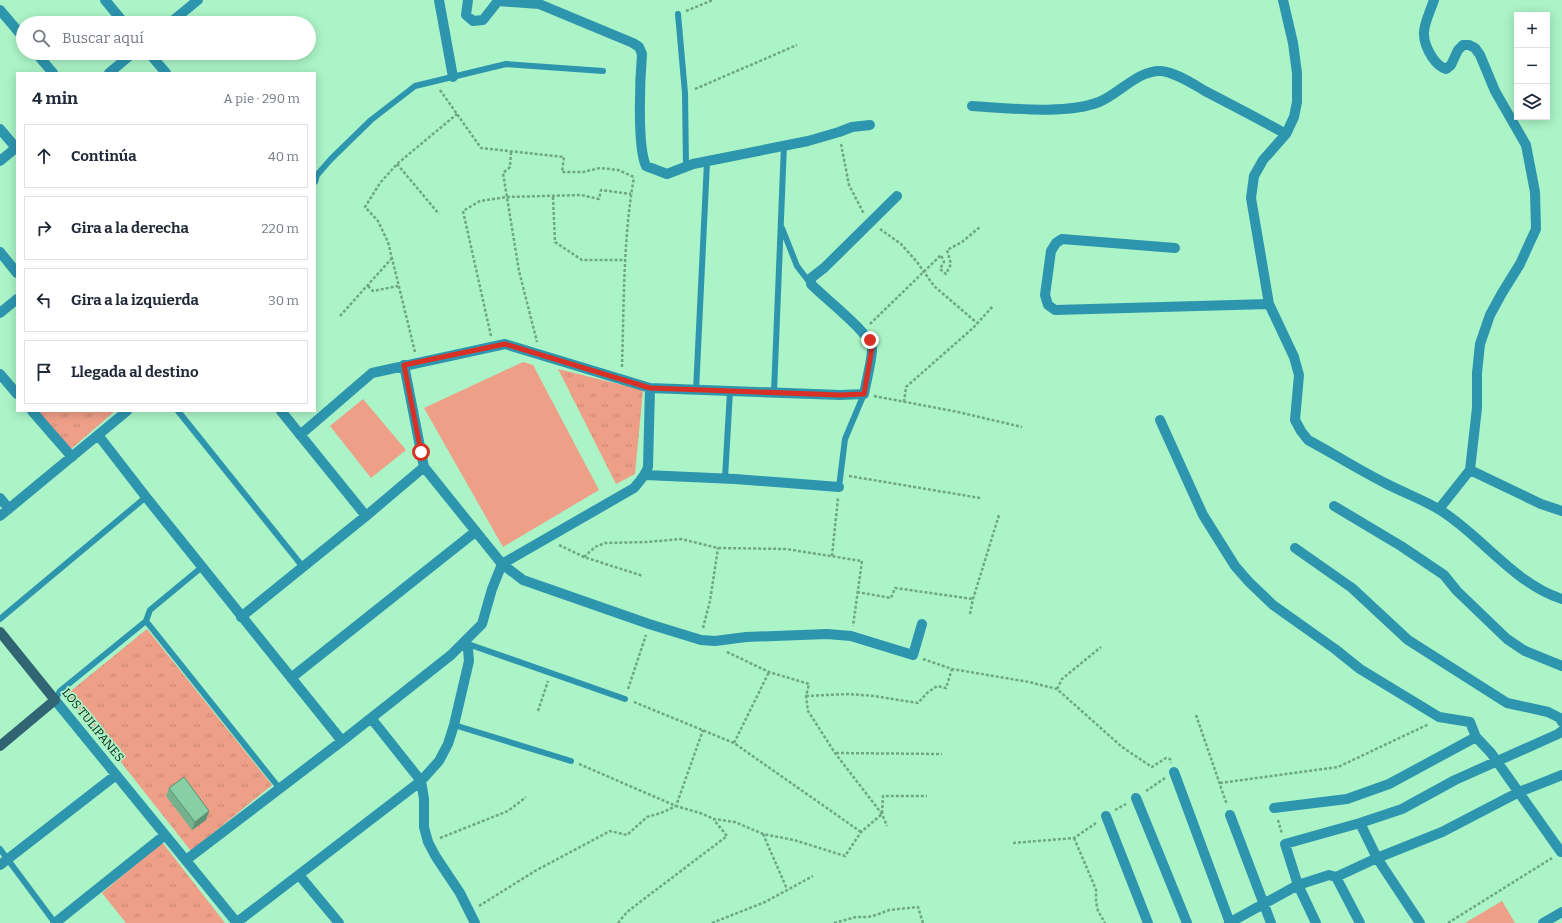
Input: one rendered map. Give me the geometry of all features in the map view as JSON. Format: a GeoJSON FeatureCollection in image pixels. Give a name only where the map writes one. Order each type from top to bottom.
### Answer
{"type":"FeatureCollection","features":[{"type":"Feature","properties":{"kind":"street"},"geometry":{"type":"LineString","coordinates":[[105,0],[118,16]]}},
{"type":"Feature","properties":{"kind":"street"},"geometry":{"type":"LineString","coordinates":[[179,16],[198,0]]}},
{"type":"Feature","properties":{"kind":"street"},"geometry":{"type":"LineString","coordinates":[[439,0],[453,77]]}},
{"type":"Feature","properties":{"kind":"street"},"geometry":{"type":"LineString","coordinates":[[468,0],[466,15],[474,21],[483,20],[499,0],[539,4],[639,46],[642,54],[641,120],[643,160],[646,166],[667,174],[686,167],[839,132],[852,127],[870,125]]}},
{"type":"Feature","properties":{"kind":"street"},"geometry":{"type":"LineString","coordinates":[[1283,0],[1293,44],[1297,73],[1297,102],[1294,117],[1286,134],[1263,160],[1254,176],[1250,198],[1269,304],[1294,357],[1299,375],[1296,420],[1301,431],[1308,440],[1352,465],[1390,486],[1439,509],[1473,534],[1520,576],[1552,596],[1562,599]]}},
{"type":"Feature","properties":{"kind":"street"},"geometry":{"type":"LineString","coordinates":[[1434,0],[1423,30],[1424,42],[1441,67],[1446,69],[1451,65],[1458,50],[1463,45],[1469,45],[1475,48],[1480,55],[1495,91],[1526,145],[1535,192],[1536,229],[1520,264],[1490,315],[1480,344],[1477,408],[1470,470],[1439,509]]}},
{"type":"Feature","properties":{"kind":"street"},"geometry":{"type":"LineString","coordinates":[[0,10],[16,29]]}},
{"type":"Feature","properties":{"kind":"street"},"geometry":{"type":"LineString","coordinates":[[42,60],[52,72]]}},
{"type":"Feature","properties":{"kind":"street"},"geometry":{"type":"LineString","coordinates":[[110,72],[125,60]]}},
{"type":"Feature","properties":{"kind":"street"},"geometry":{"type":"LineString","coordinates":[[155,60],[165,72]]}},
{"type":"Feature","properties":{"kind":"street"},"geometry":{"type":"LineString","coordinates":[[972,106],[1070,108],[1098,102],[1122,89],[1137,78],[1149,73],[1161,71],[1182,78],[1286,134]]}},
{"type":"Feature","properties":{"kind":"street"},"geometry":{"type":"LineString","coordinates":[[0,129],[16,147]]}},
{"type":"Feature","properties":{"kind":"street"},"geometry":{"type":"LineString","coordinates":[[0,161],[16,149]]}},
{"type":"Feature","properties":{"kind":"street"},"geometry":{"type":"LineString","coordinates":[[300,435],[372,373],[505,344],[650,388],[696,391],[840,395],[864,394],[872,348],[870,340],[811,284],[812,278],[897,196]]}},
{"type":"Feature","properties":{"kind":"street"},"geometry":{"type":"LineString","coordinates":[[1175,248],[1062,239],[1056,243],[1051,251],[1045,295],[1048,305],[1055,310],[1269,304]]}},
{"type":"Feature","properties":{"kind":"street"},"geometry":{"type":"LineString","coordinates":[[0,252],[16,273]]}},
{"type":"Feature","properties":{"kind":"street"},"geometry":{"type":"LineString","coordinates":[[0,313],[16,300]]}},
{"type":"Feature","properties":{"kind":"street"},"geometry":{"type":"LineString","coordinates":[[404,365],[424,467],[502,564],[523,580],[649,624],[701,640],[715,641],[746,637],[827,634],[851,636],[913,655],[922,624]]}},
{"type":"Feature","properties":{"kind":"street"},"geometry":{"type":"LineString","coordinates":[[0,374],[16,393]]}},
{"type":"Feature","properties":{"kind":"street"},"geometry":{"type":"LineString","coordinates":[[186,860],[342,741],[451,655],[464,643],[482,624],[492,589],[502,564],[634,488],[645,475],[648,467],[650,388]]}},
{"type":"Feature","properties":{"kind":"street"},"geometry":{"type":"LineString","coordinates":[[33,412],[72,457]]}},
{"type":"Feature","properties":{"kind":"street"},"geometry":{"type":"LineString","coordinates":[[0,516],[126,412]]}},
{"type":"Feature","properties":{"kind":"street"},"geometry":{"type":"LineString","coordinates":[[282,412],[366,516]]}},
{"type":"Feature","properties":{"kind":"street"},"geometry":{"type":"LineString","coordinates":[[1160,420],[1203,515],[1235,566],[1249,582],[1273,605],[1335,649],[1360,669],[1438,716],[1470,722],[1476,736],[1491,753],[1495,762],[1561,852]]}},
{"type":"Feature","properties":{"kind":"street"},"geometry":{"type":"LineString","coordinates":[[98,435],[241,617],[342,741]]}},
{"type":"Feature","properties":{"kind":"street"},"geometry":{"type":"LineString","coordinates":[[241,617],[424,467]]}},
{"type":"Feature","properties":{"kind":"street"},"geometry":{"type":"LineString","coordinates":[[1470,470],[1541,504],[1562,511]]}},
{"type":"Feature","properties":{"kind":"street"},"geometry":{"type":"LineString","coordinates":[[645,475],[725,478],[839,487]]}},
{"type":"Feature","properties":{"kind":"street"},"geometry":{"type":"LineString","coordinates":[[0,498],[9,509]]}},
{"type":"Feature","properties":{"kind":"street"},"geometry":{"type":"LineString","coordinates":[[1334,506],[1402,546],[1444,575],[1457,591],[1507,639],[1524,651],[1562,666]]}},
{"type":"Feature","properties":{"kind":"street"},"geometry":{"type":"LineString","coordinates":[[290,678],[475,532]]}},
{"type":"Feature","properties":{"kind":"street"},"geometry":{"type":"LineString","coordinates":[[1295,548],[1352,588],[1408,640],[1507,703],[1548,712],[1560,718],[1562,722]]}},
{"type":"Feature","properties":{"kind":"street","name":"LOS TULIPANES"},"geometry":{"type":"LineString","coordinates":[[0,632],[237,923]]}},
{"type":"Feature","properties":{"kind":"street"},"geometry":{"type":"LineString","coordinates":[[237,923],[421,781],[439,761],[448,744],[454,725],[469,661],[468,649],[464,643]]}},
{"type":"Feature","properties":{"kind":"street"},"geometry":{"type":"LineString","coordinates":[[0,746],[55,700]]}},
{"type":"Feature","properties":{"kind":"street"},"geometry":{"type":"LineString","coordinates":[[371,718],[421,781],[424,799],[424,827],[428,842],[460,893],[475,923]]}},
{"type":"Feature","properties":{"kind":"street"},"geometry":{"type":"LineString","coordinates":[[1316,923],[1298,885],[1285,844],[1360,823],[1402,809],[1455,780],[1562,731]]}},
{"type":"Feature","properties":{"kind":"street"},"geometry":{"type":"LineString","coordinates":[[1274,808],[1347,799],[1389,784],[1476,736]]}},
{"type":"Feature","properties":{"kind":"street"},"geometry":{"type":"LineString","coordinates":[[1174,772],[1230,923],[1298,885],[1330,875],[1336,877],[1376,858],[1442,832],[1518,792],[1562,775]]}},
{"type":"Feature","properties":{"kind":"street"},"geometry":{"type":"LineString","coordinates":[[4,862],[116,775]]}},
{"type":"Feature","properties":{"kind":"street"},"geometry":{"type":"LineString","coordinates":[[1136,798],[1187,923]]}},
{"type":"Feature","properties":{"kind":"street"},"geometry":{"type":"LineString","coordinates":[[1230,815],[1271,923]]}},
{"type":"Feature","properties":{"kind":"street"},"geometry":{"type":"LineString","coordinates":[[1106,816],[1148,923]]}},
{"type":"Feature","properties":{"kind":"street"},"geometry":{"type":"LineString","coordinates":[[1360,823],[1376,858],[1420,923]]}},
{"type":"Feature","properties":{"kind":"street"},"geometry":{"type":"LineString","coordinates":[[55,923],[166,835]]}},
{"type":"Feature","properties":{"kind":"street"},"geometry":{"type":"LineString","coordinates":[[299,875],[339,923]]}},
{"type":"Feature","properties":{"kind":"street"},"geometry":{"type":"LineString","coordinates":[[1336,877],[1360,923]]}},
{"type":"Feature","properties":{"kind":"street"},"geometry":{"type":"LineString","coordinates":[[1543,923],[1562,912]]}},
{"type":"Feature","properties":{"kind":"lane"},"geometry":{"type":"LineString","coordinates":[[678,14],[685,93],[686,167]]}},
{"type":"Feature","properties":{"kind":"lane"},"geometry":{"type":"LineString","coordinates":[[316,178],[317,175],[331,158],[371,120],[415,86],[506,64],[603,70]]}},
{"type":"Feature","properties":{"kind":"lane"},"geometry":{"type":"LineString","coordinates":[[774,392],[784,145]]}},
{"type":"Feature","properties":{"kind":"lane"},"geometry":{"type":"LineString","coordinates":[[696,391],[707,162]]}},
{"type":"Feature","properties":{"kind":"lane"},"geometry":{"type":"LineString","coordinates":[[781,225],[797,266],[811,284]]}},
{"type":"Feature","properties":{"kind":"lane"},"geometry":{"type":"LineString","coordinates":[[725,478],[730,391]]}},
{"type":"Feature","properties":{"kind":"lane"},"geometry":{"type":"LineString","coordinates":[[839,487],[845,439],[864,394]]}},
{"type":"Feature","properties":{"kind":"lane"},"geometry":{"type":"LineString","coordinates":[[179,412],[303,567]]}},
{"type":"Feature","properties":{"kind":"lane"},"geometry":{"type":"LineString","coordinates":[[0,619],[146,497]]}},
{"type":"Feature","properties":{"kind":"lane"},"geometry":{"type":"LineString","coordinates":[[55,700],[60,691],[146,621],[150,610],[202,567]]}},
{"type":"Feature","properties":{"kind":"lane"},"geometry":{"type":"LineString","coordinates":[[146,621],[280,788]]}},
{"type":"Feature","properties":{"kind":"lane"},"geometry":{"type":"LineString","coordinates":[[464,643],[625,699]]}},
{"type":"Feature","properties":{"kind":"lane"},"geometry":{"type":"LineString","coordinates":[[454,725],[571,761]]}},
{"type":"Feature","properties":{"kind":"lane"},"geometry":{"type":"LineString","coordinates":[[0,849],[4,862],[55,923]]}},
{"type":"Feature","properties":{"kind":"path"},"geometry":{"type":"LineString","coordinates":[[678,14],[713,0]]}},
{"type":"Feature","properties":{"kind":"path"},"geometry":{"type":"LineString","coordinates":[[685,93],[797,45]]}},
{"type":"Feature","properties":{"kind":"path"},"geometry":{"type":"LineString","coordinates":[[434,81],[481,148],[564,158],[562,172],[583,172],[600,168],[618,170],[634,176],[625,260],[621,380]]}},
{"type":"Feature","properties":{"kind":"path"},"geometry":{"type":"LineString","coordinates":[[417,362],[388,242],[378,221],[365,207],[380,183],[397,164],[457,114]]}},
{"type":"Feature","properties":{"kind":"path"},"geometry":{"type":"LineString","coordinates":[[839,132],[849,185],[860,209],[869,223],[901,244],[924,271],[934,286],[977,324]]}},
{"type":"Feature","properties":{"kind":"path"},"geometry":{"type":"LineString","coordinates":[[511,152],[510,167],[503,173],[519,271],[540,354]]}},
{"type":"Feature","properties":{"kind":"path"},"geometry":{"type":"LineString","coordinates":[[397,164],[439,214]]}},
{"type":"Feature","properties":{"kind":"path"},"geometry":{"type":"LineString","coordinates":[[494,346],[463,211],[480,201],[507,197],[553,197],[581,195],[599,199],[602,190],[631,194]]}},
{"type":"Feature","properties":{"kind":"path"},"geometry":{"type":"LineString","coordinates":[[553,197],[555,242],[582,260],[625,260]]}},
{"type":"Feature","properties":{"kind":"path"},"geometry":{"type":"LineString","coordinates":[[862,331],[941,255],[944,262],[940,269],[946,274],[952,264],[948,250],[962,242],[981,226]]}},
{"type":"Feature","properties":{"kind":"path"},"geometry":{"type":"LineString","coordinates":[[340,316],[392,258]]}},
{"type":"Feature","properties":{"kind":"path"},"geometry":{"type":"LineString","coordinates":[[368,286],[373,291],[398,286]]}},
{"type":"Feature","properties":{"kind":"path"},"geometry":{"type":"LineString","coordinates":[[904,402],[906,387],[977,324],[993,306]]}},
{"type":"Feature","properties":{"kind":"path"},"geometry":{"type":"LineString","coordinates":[[864,394],[958,412],[1022,428]]}},
{"type":"Feature","properties":{"kind":"path"},"geometry":{"type":"LineString","coordinates":[[841,474],[980,498]]}},
{"type":"Feature","properties":{"kind":"path"},"geometry":{"type":"LineString","coordinates":[[832,556],[839,487]]}},
{"type":"Feature","properties":{"kind":"path"},"geometry":{"type":"LineString","coordinates":[[970,614],[999,515]]}},
{"type":"Feature","properties":{"kind":"path"},"geometry":{"type":"LineString","coordinates":[[546,538],[584,557],[642,576]]}},
{"type":"Feature","properties":{"kind":"path"},"geometry":{"type":"LineString","coordinates":[[584,557],[595,547],[605,543],[647,542],[681,538],[718,548],[786,549],[862,561],[851,636]]}},
{"type":"Feature","properties":{"kind":"path"},"geometry":{"type":"LineString","coordinates":[[701,640],[710,601],[718,548]]}},
{"type":"Feature","properties":{"kind":"path"},"geometry":{"type":"LineString","coordinates":[[857,592],[891,598],[895,588],[974,599]]}},
{"type":"Feature","properties":{"kind":"path"},"geometry":{"type":"LineString","coordinates":[[649,624],[625,699],[642,704],[734,743],[861,832]]}},
{"type":"Feature","properties":{"kind":"path"},"geometry":{"type":"LineString","coordinates":[[1057,689],[1062,679],[1101,648]]}},
{"type":"Feature","properties":{"kind":"path"},"geometry":{"type":"LineString","coordinates":[[721,650],[769,672],[810,684],[806,696],[808,711],[835,753],[882,814],[887,826]]}},
{"type":"Feature","properties":{"kind":"path"},"geometry":{"type":"LineString","coordinates":[[913,655],[952,669],[1029,682],[1057,689],[1122,747],[1152,767],[1166,758],[1170,759],[1174,772]]}},
{"type":"Feature","properties":{"kind":"path"},"geometry":{"type":"LineString","coordinates":[[806,696],[849,694],[874,696],[918,703],[927,693],[937,686],[946,688],[952,669]]}},
{"type":"Feature","properties":{"kind":"path"},"geometry":{"type":"LineString","coordinates":[[734,743],[769,672]]}},
{"type":"Feature","properties":{"kind":"path"},"geometry":{"type":"LineString","coordinates":[[538,711],[550,673]]}},
{"type":"Feature","properties":{"kind":"path"},"geometry":{"type":"LineString","coordinates":[[1196,715],[1230,815]]}},
{"type":"Feature","properties":{"kind":"path"},"geometry":{"type":"LineString","coordinates":[[1220,783],[1338,767],[1431,723],[1438,716]]}},
{"type":"Feature","properties":{"kind":"path"},"geometry":{"type":"LineString","coordinates":[[470,911],[535,870],[610,831],[627,835],[647,817],[661,813],[676,806],[703,730]]}},
{"type":"Feature","properties":{"kind":"path"},"geometry":{"type":"LineString","coordinates":[[835,753],[942,754]]}},
{"type":"Feature","properties":{"kind":"path"},"geometry":{"type":"LineString","coordinates":[[571,761],[676,806],[700,813],[714,820],[735,822],[763,834],[794,840],[845,856],[861,832],[882,814],[883,796],[927,796]]}},
{"type":"Feature","properties":{"kind":"path"},"geometry":{"type":"LineString","coordinates":[[428,842],[508,811],[526,797]]}},
{"type":"Feature","properties":{"kind":"path"},"geometry":{"type":"LineString","coordinates":[[1274,808],[1285,844]]}},
{"type":"Feature","properties":{"kind":"path"},"geometry":{"type":"LineString","coordinates":[[618,923],[627,912],[728,836],[714,820]]}},
{"type":"Feature","properties":{"kind":"path"},"geometry":{"type":"LineString","coordinates":[[763,834],[787,889]]}},
{"type":"Feature","properties":{"kind":"path"},"geometry":{"type":"LineString","coordinates":[[1074,838],[1096,890],[1098,911],[1105,923]]}},
{"type":"Feature","properties":{"kind":"path"},"geometry":{"type":"LineString","coordinates":[[1448,923],[1561,852]]}},
{"type":"Feature","properties":{"kind":"path"},"geometry":{"type":"LineString","coordinates":[[712,923],[765,902],[813,876]]}},
{"type":"Feature","properties":{"kind":"path"},"geometry":{"type":"LineString","coordinates":[[834,923],[856,917],[876,916],[889,910],[918,907],[923,923]]}},
{"type":"Feature","properties":{"kind":"green space"},"geometry":{"type":"Polygon","coordinates":[[[523,362],[533,365],[599,490],[503,547],[424,408],[523,362]]]}},
{"type":"Feature","properties":{"kind":"green space"},"geometry":{"type":"Polygon","coordinates":[[[558,369],[643,390],[635,474],[616,484],[558,369]]]}},
{"type":"Feature","properties":{"kind":"green space"},"geometry":{"type":"Polygon","coordinates":[[[363,399],[406,450],[371,478],[330,426],[363,399]]]}},
{"type":"Feature","properties":{"kind":"green space"},"geometry":{"type":"Polygon","coordinates":[[[38,412],[114,412],[71,449],[38,412]]]}},
{"type":"Feature","properties":{"kind":"green space"},"geometry":{"type":"Polygon","coordinates":[[[147,629],[272,785],[191,851],[67,694],[147,629]]]}},
{"type":"Feature","properties":{"kind":"green space"},"geometry":{"type":"Polygon","coordinates":[[[162,842],[225,923],[126,923],[102,893],[162,842]]]}},
{"type":"Feature","properties":{"kind":"green space"},"geometry":{"type":"Polygon","coordinates":[[[1502,901],[1515,923],[1465,923],[1502,901]]]}},
{"type":"Feature","properties":{"kind":"building"},"geometry":{"type":"Polygon","coordinates":[[[184,777],[209,811],[195,822],[169,788],[184,777]]]}},
{"type":"Feature","properties":{"kind":"route"},"geometry":{"type":"LineString","coordinates":[[421,452],[404,365],[505,344],[650,388],[696,391],[840,395],[864,394],[872,348],[870,340]]}}]}
